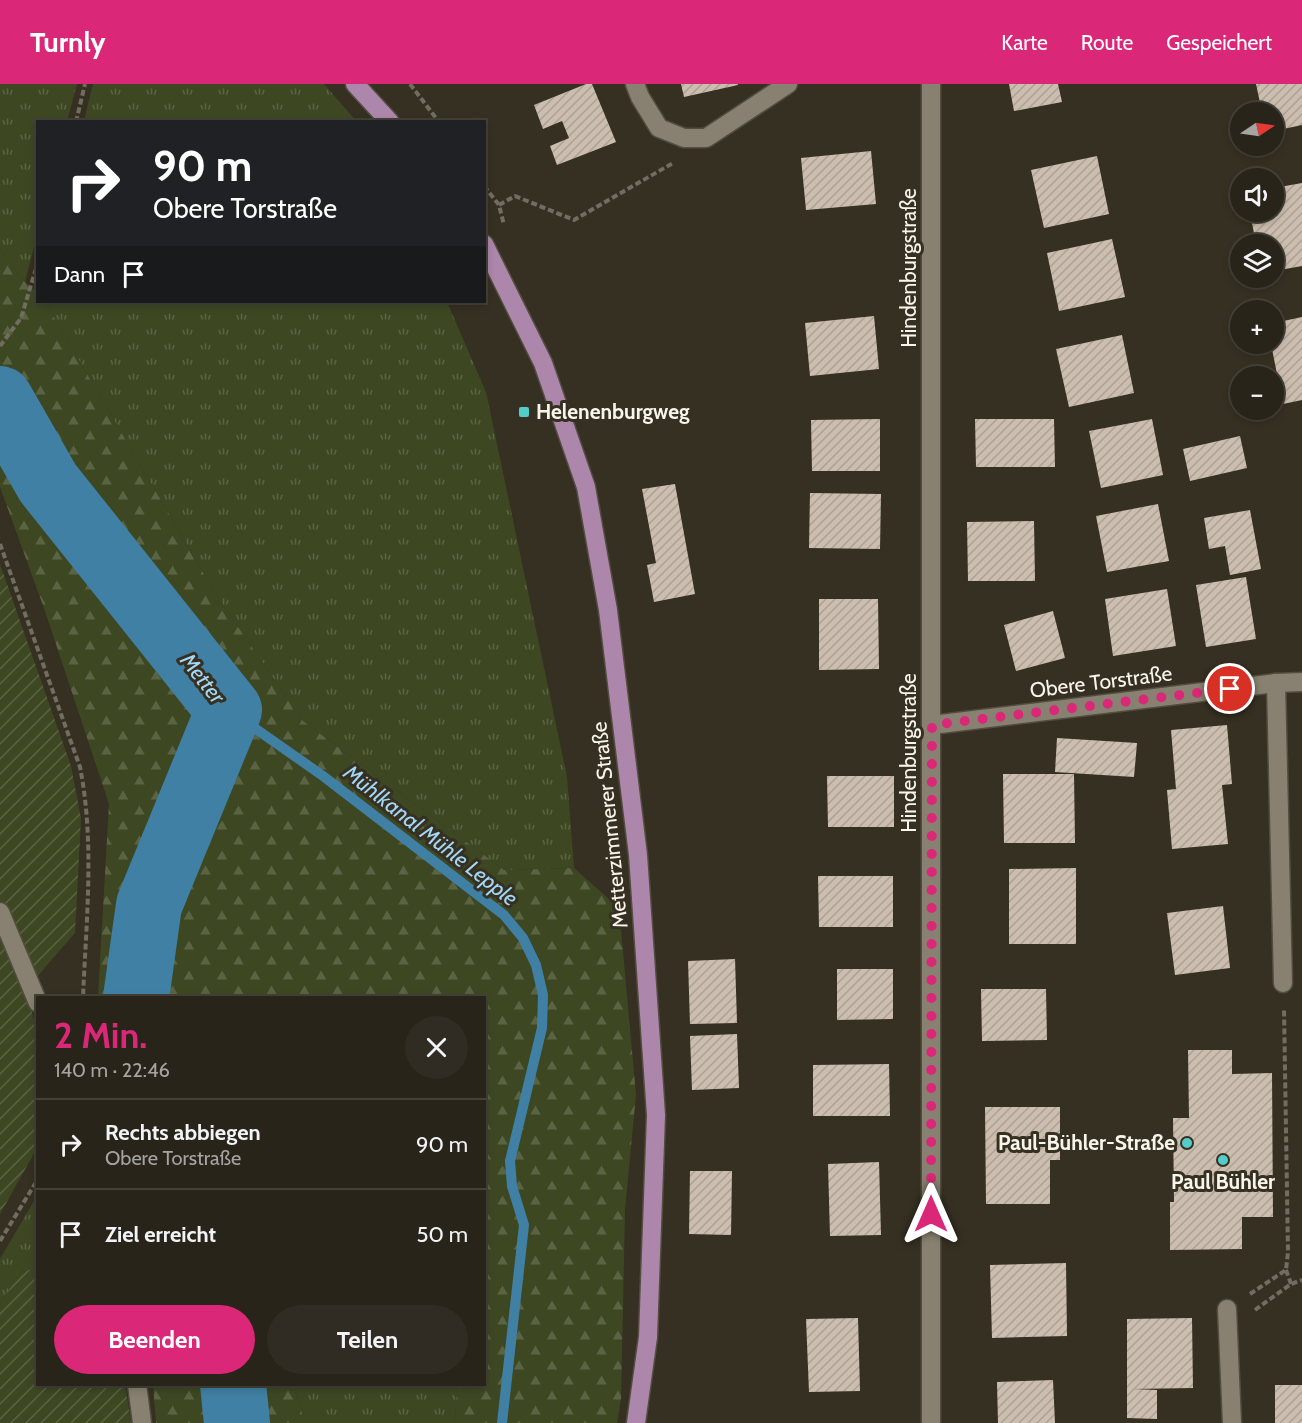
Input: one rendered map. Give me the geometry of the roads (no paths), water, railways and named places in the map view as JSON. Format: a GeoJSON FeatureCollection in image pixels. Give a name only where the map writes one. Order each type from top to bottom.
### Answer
{"type":"FeatureCollection","features":[{"type":"Feature","properties":{"kind":"main road"},"geometry":{"type":"LineString","coordinates":[[355,84],[388,120]]}},
{"type":"Feature","properties":{"kind":"main road","name":"Metterzimmerer Straße"},"geometry":{"type":"LineString","coordinates":[[486,248],[543,363],[586,487],[608,610],[638,855],[656,1115],[648,1337],[636,1423]]}},
{"type":"Feature","properties":{"kind":"street"},"geometry":{"type":"LineString","coordinates":[[635,84],[640,97],[659,128],[684,138],[706,138],[788,84]]}},
{"type":"Feature","properties":{"kind":"street","name":"Hindenburgstraße"},"geometry":{"type":"LineString","coordinates":[[930,1423],[931,84]]}},
{"type":"Feature","properties":{"kind":"street","name":"Obere Torstraße"},"geometry":{"type":"LineString","coordinates":[[932,725],[1276,683],[1302,682]]}},
{"type":"Feature","properties":{"kind":"street"},"geometry":{"type":"LineString","coordinates":[[1276,683],[1283,983]]}},
{"type":"Feature","properties":{"kind":"street"},"geometry":{"type":"LineString","coordinates":[[0,912],[36,998]]}},
{"type":"Feature","properties":{"kind":"street"},"geometry":{"type":"LineString","coordinates":[[1227,1310],[1232,1423]]}},
{"type":"Feature","properties":{"kind":"street"},"geometry":{"type":"LineString","coordinates":[[137,1386],[142,1423]]}},
{"type":"Feature","properties":{"kind":"waterway","name":"Metter"},"geometry":{"type":"LineString","coordinates":[[0,399],[48,483],[229,710],[149,905],[136,996]]}},
{"type":"Feature","properties":{"kind":"waterway","name":"Mühlkanal Mühle Lepple"},"geometry":{"type":"LineString","coordinates":[[229,710],[323,776],[504,915],[523,938],[536,965],[543,995],[542,1028],[510,1161],[512,1186],[524,1225],[502,1423]]}},
{"type":"Feature","properties":{"kind":"waterway","name":"Metter"},"geometry":{"type":"LineString","coordinates":[[233,1386],[237,1423]]}},
{"type":"Feature","properties":{"kind":"place","name":"Helenenburgweg"},"geometry":{"type":"Point","coordinates":[524,412]}},
{"type":"Feature","properties":{"kind":"place","name":"Paul-Bühler-Straße"},"geometry":{"type":"Point","coordinates":[1187,1143]}},
{"type":"Feature","properties":{"kind":"place","name":"Paul Bühler"},"geometry":{"type":"Point","coordinates":[1223,1160]}}]}
